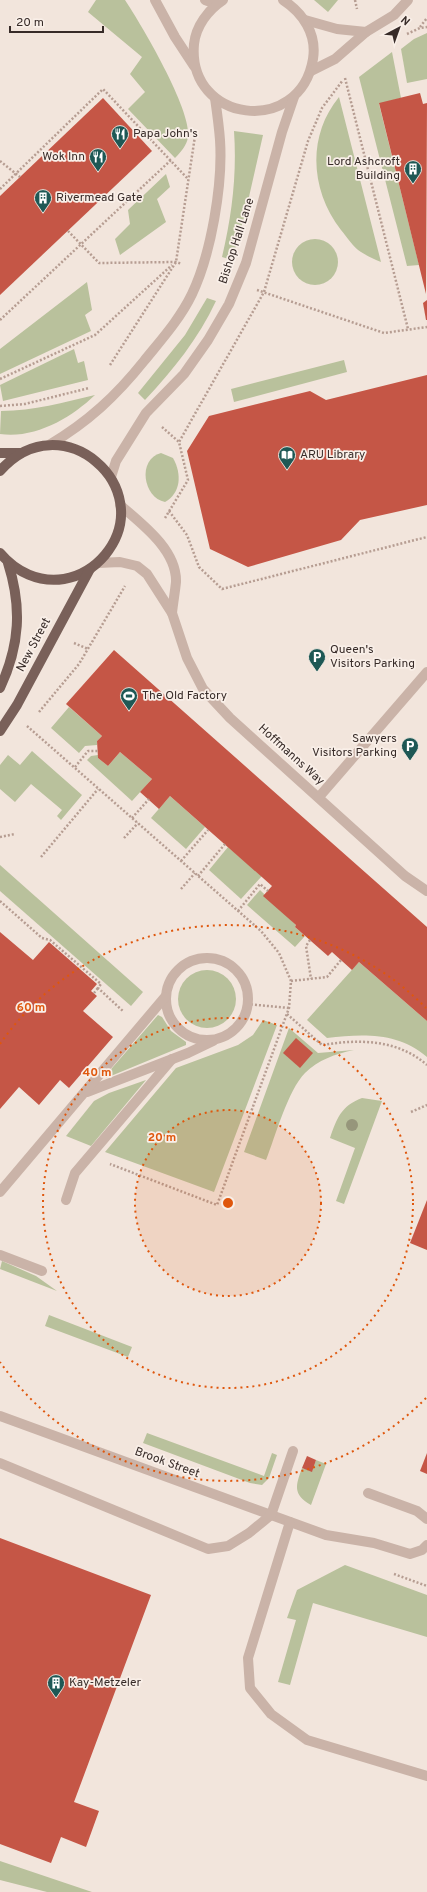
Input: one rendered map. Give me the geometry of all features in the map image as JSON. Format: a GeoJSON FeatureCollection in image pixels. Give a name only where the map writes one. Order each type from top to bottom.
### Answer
{"type":"FeatureCollection","features":[{"type":"Feature","properties":{"kind":"main road"},"geometry":{"type":"LineString","coordinates":[[0,471],[8,462],[21,453],[35,447],[49,445],[68,446],[85,452],[100,463],[111,477],[117,491],[120,505],[119,526],[112,546],[98,563],[74,577],[50,580],[39,579],[22,572],[8,563],[0,553]]}},
{"type":"Feature","properties":{"kind":"main road"},"geometry":{"type":"LineString","coordinates":[[0,453],[21,453]]}},
{"type":"Feature","properties":{"kind":"main road","name":"New Street"},"geometry":{"type":"LineString","coordinates":[[0,688],[11,658],[17,625],[18,606],[15,586],[8,563]]}},
{"type":"Feature","properties":{"kind":"main road","name":"New Street"},"geometry":{"type":"LineString","coordinates":[[0,732],[17,705],[90,569]]}},
{"type":"Feature","properties":{"kind":"street"},"geometry":{"type":"LineString","coordinates":[[155,0],[175,38],[196,69]]}},
{"type":"Feature","properties":{"kind":"street"},"geometry":{"type":"LineString","coordinates":[[205,0],[219,2]]}},
{"type":"Feature","properties":{"kind":"street","name":"Bishop Hall Lane"},"geometry":{"type":"LineString","coordinates":[[219,2],[206,14],[199,27],[193,55],[196,69],[203,85],[215,98],[229,107],[251,111],[263,111],[279,106],[294,97],[304,85],[311,71],[314,55],[312,37],[305,20],[292,3],[283,0]]}},
{"type":"Feature","properties":{"kind":"street"},"geometry":{"type":"LineString","coordinates":[[311,71],[335,58],[366,32],[394,15],[408,0]]}},
{"type":"Feature","properties":{"kind":"street"},"geometry":{"type":"LineString","coordinates":[[305,20],[337,29],[366,32]]}},
{"type":"Feature","properties":{"kind":"street","name":"Bishop Hall Lane"},"geometry":{"type":"LineString","coordinates":[[111,477],[119,455],[146,413],[184,374],[208,340],[230,304],[246,263],[282,132],[294,97]]}},
{"type":"Feature","properties":{"kind":"street","name":"Bishop Hall Lane"},"geometry":{"type":"LineString","coordinates":[[49,445],[77,429],[120,390],[168,332],[191,296],[206,252],[218,181],[220,140],[215,98]]}},
{"type":"Feature","properties":{"kind":"street","name":"Hoffmanns Way"},"geometry":{"type":"LineString","coordinates":[[120,505],[155,535],[170,559],[176,581],[172,613]]}},
{"type":"Feature","properties":{"kind":"street"},"geometry":{"type":"LineString","coordinates":[[98,563],[120,562],[137,566]]}},
{"type":"Feature","properties":{"kind":"street","name":"Hoffmanns Way"},"geometry":{"type":"LineString","coordinates":[[137,566],[154,583],[172,613],[186,658],[203,689],[230,718],[405,876],[427,891]]}},
{"type":"Feature","properties":{"kind":"street"},"geometry":{"type":"LineString","coordinates":[[319,797],[427,672]]}},
{"type":"Feature","properties":{"kind":"street"},"geometry":{"type":"LineString","coordinates":[[85,1092],[172,1059],[229,1033],[238,1026],[244,1016],[247,1004],[247,992],[237,971],[216,959],[204,958],[192,961],[178,970],[169,982],[166,997],[171,1018],[177,1027],[186,1034],[207,1040],[218,1038]]}},
{"type":"Feature","properties":{"kind":"street"},"geometry":{"type":"LineString","coordinates":[[0,1192],[166,997]]}},
{"type":"Feature","properties":{"kind":"street"},"geometry":{"type":"LineString","coordinates":[[66,1200],[75,1173],[172,1059]]}},
{"type":"Feature","properties":{"kind":"street"},"geometry":{"type":"LineString","coordinates":[[0,1255],[42,1271]]}},
{"type":"Feature","properties":{"kind":"street","name":"Brook Street"},"geometry":{"type":"LineString","coordinates":[[0,1416],[326,1535],[374,1543],[410,1554],[416,1553],[427,1545]]}},
{"type":"Feature","properties":{"kind":"street"},"geometry":{"type":"LineString","coordinates":[[0,1463],[208,1549],[228,1546],[249,1533],[271,1515],[293,1451]]}},
{"type":"Feature","properties":{"kind":"street"},"geometry":{"type":"LineString","coordinates":[[368,1493],[417,1512],[427,1519]]}},
{"type":"Feature","properties":{"kind":"street"},"geometry":{"type":"LineString","coordinates":[[290,1522],[248,1658],[250,1688],[271,1714],[307,1740],[427,1776]]}},
{"type":"Feature","properties":{"kind":"path"},"geometry":{"type":"LineString","coordinates":[[355,4],[357,0]]}},
{"type":"Feature","properties":{"kind":"path"},"geometry":{"type":"LineString","coordinates":[[420,28],[427,18]]}},
{"type":"Feature","properties":{"kind":"path"},"geometry":{"type":"LineString","coordinates":[[179,442],[264,292],[308,141],[322,108],[350,73]]}},
{"type":"Feature","properties":{"kind":"path"},"geometry":{"type":"LineString","coordinates":[[345,78],[408,329]]}},
{"type":"Feature","properties":{"kind":"path"},"geometry":{"type":"LineString","coordinates":[[0,189],[103,89],[188,179]]}},
{"type":"Feature","properties":{"kind":"path"},"geometry":{"type":"LineString","coordinates":[[108,368],[176,262],[195,136]]}},
{"type":"Feature","properties":{"kind":"path"},"geometry":{"type":"LineString","coordinates":[[0,320],[82,245],[171,160]]}},
{"type":"Feature","properties":{"kind":"path"},"geometry":{"type":"LineString","coordinates":[[0,161],[20,177]]}},
{"type":"Feature","properties":{"kind":"path"},"geometry":{"type":"LineString","coordinates":[[68,230],[99,263],[176,262]]}},
{"type":"Feature","properties":{"kind":"path"},"geometry":{"type":"LineString","coordinates":[[0,379],[95,335],[176,262]]}},
{"type":"Feature","properties":{"kind":"path"},"geometry":{"type":"LineString","coordinates":[[264,292],[384,333],[427,326]]}},
{"type":"Feature","properties":{"kind":"path"},"geometry":{"type":"LineString","coordinates":[[0,406],[25,404],[88,388],[94,384]]}},
{"type":"Feature","properties":{"kind":"path"},"geometry":{"type":"LineString","coordinates":[[155,535],[188,480],[179,442],[161,426]]}},
{"type":"Feature","properties":{"kind":"path"},"geometry":{"type":"LineString","coordinates":[[169,511],[187,535],[199,567],[222,589],[427,537]]}},
{"type":"Feature","properties":{"kind":"path"},"geometry":{"type":"LineString","coordinates":[[37,715],[79,664],[137,566]]}},
{"type":"Feature","properties":{"kind":"path"},"geometry":{"type":"LineString","coordinates":[[27,726],[32,721]]}},
{"type":"Feature","properties":{"kind":"path"},"geometry":{"type":"LineString","coordinates":[[74,767],[88,751],[98,751]]}},
{"type":"Feature","properties":{"kind":"path"},"geometry":{"type":"LineString","coordinates":[[41,857],[98,789]]}},
{"type":"Feature","properties":{"kind":"path"},"geometry":{"type":"LineString","coordinates":[[132,818],[149,799]]}},
{"type":"Feature","properties":{"kind":"path"},"geometry":{"type":"LineString","coordinates":[[124,838],[138,823]]}},
{"type":"Feature","properties":{"kind":"path"},"geometry":{"type":"LineString","coordinates":[[181,861],[208,830]]}},
{"type":"Feature","properties":{"kind":"path"},"geometry":{"type":"LineString","coordinates":[[0,837],[15,834]]}},
{"type":"Feature","properties":{"kind":"path"},"geometry":{"type":"LineString","coordinates":[[198,876],[225,844]]}},
{"type":"Feature","properties":{"kind":"path"},"geometry":{"type":"LineString","coordinates":[[181,889],[195,873]]}},
{"type":"Feature","properties":{"kind":"path"},"geometry":{"type":"LineString","coordinates":[[238,910],[260,884],[268,891]]}},
{"type":"Feature","properties":{"kind":"path"},"geometry":{"type":"LineString","coordinates":[[0,901],[42,938],[50,940],[102,984],[94,993]]}},
{"type":"Feature","properties":{"kind":"path"},"geometry":{"type":"LineString","coordinates":[[310,940],[306,946],[311,979]]}},
{"type":"Feature","properties":{"kind":"path"},"geometry":{"type":"LineString","coordinates":[[291,981],[327,977],[341,960]]}},
{"type":"Feature","properties":{"kind":"path"},"geometry":{"type":"LineString","coordinates":[[98,988],[141,1026]]}},
{"type":"Feature","properties":{"kind":"path"},"geometry":{"type":"LineString","coordinates":[[247,1004],[289,1008]]}},
{"type":"Feature","properties":{"kind":"path"},"geometry":{"type":"LineString","coordinates":[[287,1014],[322,1045],[339,1042],[378,1042],[400,1048],[419,1058],[427,1065]]}},
{"type":"Feature","properties":{"kind":"path"},"geometry":{"type":"LineString","coordinates":[[411,1112],[427,1105]]}},
{"type":"Feature","properties":{"kind":"green space"},"geometry":{"type":"Polygon","coordinates":[[[96,0],[125,0],[164,67],[174,88],[187,124],[188,137],[186,143],[175,158],[128,109],[145,92],[130,74],[142,57],[88,12],[96,0]]]}},
{"type":"Feature","properties":{"kind":"green space"},"geometry":{"type":"Polygon","coordinates":[[[314,0],[338,0],[328,12],[314,0]]]}},
{"type":"Feature","properties":{"kind":"green space"},"geometry":{"type":"Polygon","coordinates":[[[427,33],[427,79],[407,83],[401,49],[414,39],[427,33]]]}},
{"type":"Feature","properties":{"kind":"green space"},"geometry":{"type":"Polygon","coordinates":[[[392,52],[401,98],[379,104],[419,265],[407,266],[359,77],[392,52]]]}},
{"type":"Feature","properties":{"kind":"green space"},"geometry":{"type":"Polygon","coordinates":[[[339,97],[381,262],[358,250],[341,230],[323,198],[318,181],[316,163],[317,146],[321,129],[329,112],[339,97]]]}},
{"type":"Feature","properties":{"kind":"green space"},"geometry":{"type":"Polygon","coordinates":[[[234,131],[263,135],[246,210],[232,260],[222,257],[229,226],[233,194],[235,163],[234,131]]]}},
{"type":"Feature","properties":{"kind":"green space"},"geometry":{"type":"Polygon","coordinates":[[[166,174],[170,187],[157,199],[166,222],[120,255],[115,239],[130,224],[128,210],[166,174]]]}},
{"type":"Feature","properties":{"kind":"green space"},"geometry":{"type":"Polygon","coordinates":[[[315,239],[328,243],[334,249],[338,262],[334,275],[328,281],[315,285],[302,281],[296,275],[292,262],[296,249],[302,243],[315,239]]]}},
{"type":"Feature","properties":{"kind":"green space"},"geometry":{"type":"Polygon","coordinates":[[[87,282],[92,310],[85,315],[91,331],[0,374],[0,349],[87,282]]]}},
{"type":"Feature","properties":{"kind":"green space"},"geometry":{"type":"Polygon","coordinates":[[[207,298],[216,301],[209,315],[185,353],[145,400],[138,393],[185,335],[207,298]]]}},
{"type":"Feature","properties":{"kind":"green space"},"geometry":{"type":"Polygon","coordinates":[[[74,349],[78,363],[84,361],[88,380],[3,401],[0,385],[74,349]]]}},
{"type":"Feature","properties":{"kind":"green space"},"geometry":{"type":"Polygon","coordinates":[[[344,360],[347,372],[234,402],[231,389],[344,360]]]}},
{"type":"Feature","properties":{"kind":"green space"},"geometry":{"type":"Polygon","coordinates":[[[95,395],[75,412],[52,425],[26,433],[13,435],[0,434],[1,411],[37,408],[95,395]]]}},
{"type":"Feature","properties":{"kind":"green space"},"geometry":{"type":"Polygon","coordinates":[[[161,453],[173,458],[179,477],[174,494],[165,502],[152,494],[146,478],[148,463],[153,457],[161,453]]]}},
{"type":"Feature","properties":{"kind":"green space"},"geometry":{"type":"Polygon","coordinates":[[[69,707],[102,736],[97,741],[97,745],[85,746],[79,753],[51,728],[69,707]]]}},
{"type":"Feature","properties":{"kind":"green space"},"geometry":{"type":"Polygon","coordinates":[[[32,751],[82,795],[61,820],[57,816],[62,810],[31,784],[15,802],[0,789],[0,765],[8,755],[20,765],[32,751]]]}},
{"type":"Feature","properties":{"kind":"green space"},"geometry":{"type":"Polygon","coordinates":[[[120,752],[152,779],[132,801],[87,760],[91,756],[98,755],[98,758],[108,766],[120,752]]]}},
{"type":"Feature","properties":{"kind":"green space"},"geometry":{"type":"Polygon","coordinates":[[[170,796],[205,827],[186,849],[151,818],[170,796]]]}},
{"type":"Feature","properties":{"kind":"green space"},"geometry":{"type":"Polygon","coordinates":[[[228,847],[262,876],[241,899],[209,870],[228,847]]]}},
{"type":"Feature","properties":{"kind":"green space"},"geometry":{"type":"Polygon","coordinates":[[[0,865],[143,992],[131,1006],[0,891],[0,865]]]}},
{"type":"Feature","properties":{"kind":"green space"},"geometry":{"type":"Polygon","coordinates":[[[260,890],[296,925],[295,927],[305,936],[295,947],[247,905],[260,890]]]}},
{"type":"Feature","properties":{"kind":"green space"},"geometry":{"type":"Polygon","coordinates":[[[359,962],[427,1021],[427,1057],[416,1049],[392,1039],[367,1036],[327,1038],[307,1020],[359,962]]]}},
{"type":"Feature","properties":{"kind":"green space"},"geometry":{"type":"Polygon","coordinates":[[[207,970],[218,972],[231,983],[234,988],[236,999],[234,1010],[223,1023],[218,1026],[207,1028],[196,1026],[183,1015],[180,1010],[178,999],[180,988],[191,975],[196,972],[207,970]]]}},
{"type":"Feature","properties":{"kind":"green space"},"geometry":{"type":"Polygon","coordinates":[[[158,1015],[162,1017],[171,1031],[186,1042],[186,1045],[106,1078],[106,1075],[158,1015]]]}},
{"type":"Feature","properties":{"kind":"green space"},"geometry":{"type":"Polygon","coordinates":[[[263,1020],[277,1025],[214,1192],[105,1152],[176,1068],[238,1045],[253,1035],[263,1020]]]}},
{"type":"Feature","properties":{"kind":"green space"},"geometry":{"type":"Polygon","coordinates":[[[289,1028],[318,1053],[354,1050],[340,1053],[321,1061],[305,1073],[293,1091],[288,1102],[266,1160],[244,1152],[289,1028]]]}},
{"type":"Feature","properties":{"kind":"green space"},"geometry":{"type":"Polygon","coordinates":[[[146,1080],[91,1146],[66,1136],[94,1101],[109,1093],[146,1080]]]}},
{"type":"Feature","properties":{"kind":"green space"},"geometry":{"type":"Polygon","coordinates":[[[362,1098],[382,1101],[344,1204],[336,1201],[355,1148],[330,1138],[335,1124],[344,1109],[362,1098]]]}},
{"type":"Feature","properties":{"kind":"green space"},"geometry":{"type":"Polygon","coordinates":[[[2,1261],[36,1276],[57,1291],[0,1269],[2,1261]]]}},
{"type":"Feature","properties":{"kind":"green space"},"geometry":{"type":"Polygon","coordinates":[[[49,1315],[132,1347],[128,1357],[45,1326],[49,1315]]]}},
{"type":"Feature","properties":{"kind":"green space"},"geometry":{"type":"Polygon","coordinates":[[[147,1433],[264,1476],[272,1453],[277,1455],[269,1478],[262,1485],[250,1483],[143,1443],[147,1433]]]}},
{"type":"Feature","properties":{"kind":"green space"},"geometry":{"type":"Polygon","coordinates":[[[316,1460],[326,1464],[311,1505],[298,1493],[297,1484],[302,1468],[312,1471],[316,1460]]]}},
{"type":"Feature","properties":{"kind":"green space"},"geometry":{"type":"Polygon","coordinates":[[[345,1565],[427,1595],[427,1637],[313,1603],[290,1685],[278,1682],[296,1620],[287,1618],[297,1590],[345,1565]]]}},
{"type":"Feature","properties":{"kind":"green space"},"geometry":{"type":"Polygon","coordinates":[[[0,1861],[92,1892],[47,1892],[0,1880],[0,1861]]]}},
{"type":"Feature","properties":{"kind":"building","name":"Lord Ashcroft Building"},"geometry":{"type":"Polygon","coordinates":[[[420,93],[423,104],[427,103],[426,294],[379,103],[420,93]]]}},
{"type":"Feature","properties":{"kind":"building","name":"Rivermead Gate"},"geometry":{"type":"Polygon","coordinates":[[[103,98],[152,151],[0,295],[0,196],[103,98]]]}},
{"type":"Feature","properties":{"kind":"building"},"geometry":{"type":"Polygon","coordinates":[[[427,300],[427,320],[426,320],[423,303],[427,300]]]}},
{"type":"Feature","properties":{"kind":"building"},"geometry":{"type":"Polygon","coordinates":[[[427,375],[427,505],[360,520],[341,540],[248,567],[210,549],[187,451],[209,416],[310,391],[326,400],[427,375]]]}},
{"type":"Feature","properties":{"kind":"building"},"geometry":{"type":"Polygon","coordinates":[[[114,650],[427,927],[427,1021],[359,962],[352,970],[332,952],[328,956],[263,896],[272,886],[170,796],[159,809],[140,792],[152,779],[120,752],[108,766],[98,758],[97,741],[102,736],[66,704],[114,650]]]}},
{"type":"Feature","properties":{"kind":"building"},"geometry":{"type":"Polygon","coordinates":[[[0,932],[33,960],[49,942],[97,984],[91,991],[97,996],[83,1011],[113,1037],[69,1088],[60,1080],[39,1105],[19,1087],[0,1109],[0,932]]]}},
{"type":"Feature","properties":{"kind":"building"},"geometry":{"type":"Polygon","coordinates":[[[296,1038],[313,1053],[300,1068],[283,1053],[296,1038]]]}},
{"type":"Feature","properties":{"kind":"building"},"geometry":{"type":"Polygon","coordinates":[[[427,1200],[427,1250],[410,1243],[427,1200]]]}},
{"type":"Feature","properties":{"kind":"building"},"geometry":{"type":"Polygon","coordinates":[[[427,1453],[427,1474],[420,1471],[427,1453]]]}},
{"type":"Feature","properties":{"kind":"building"},"geometry":{"type":"Polygon","coordinates":[[[307,1456],[316,1460],[312,1472],[302,1468],[307,1456]]]}},
{"type":"Feature","properties":{"kind":"building","name":"Kay-Metzeler"},"geometry":{"type":"Polygon","coordinates":[[[0,1538],[151,1595],[74,1802],[99,1811],[86,1847],[61,1837],[51,1863],[0,1844],[0,1538]]]}},
{"type":"Feature","properties":{"kind":"place","name":"Papa John's"},"geometry":{"type":"Point","coordinates":[120,149]}},
{"type":"Feature","properties":{"kind":"place","name":"Wok Inn"},"geometry":{"type":"Point","coordinates":[98,172]}},
{"type":"Feature","properties":{"kind":"place","name":"Lord Ashcroft Building"},"geometry":{"type":"Point","coordinates":[413,184]}},
{"type":"Feature","properties":{"kind":"place","name":"Rivermead Gate"},"geometry":{"type":"Point","coordinates":[43,213]}},
{"type":"Feature","properties":{"kind":"place","name":"ARU Library"},"geometry":{"type":"Point","coordinates":[287,470]}},
{"type":"Feature","properties":{"kind":"place","name":"Queen's Visitors Parking"},"geometry":{"type":"Point","coordinates":[317,672]}},
{"type":"Feature","properties":{"kind":"place","name":"The Old Factory"},"geometry":{"type":"Point","coordinates":[129,711]}},
{"type":"Feature","properties":{"kind":"place","name":"Sawyers Visitors Parking"},"geometry":{"type":"Point","coordinates":[410,761]}},
{"type":"Feature","properties":{"kind":"place","name":"Kay-Metzeler"},"geometry":{"type":"Point","coordinates":[56,1698]}}]}
